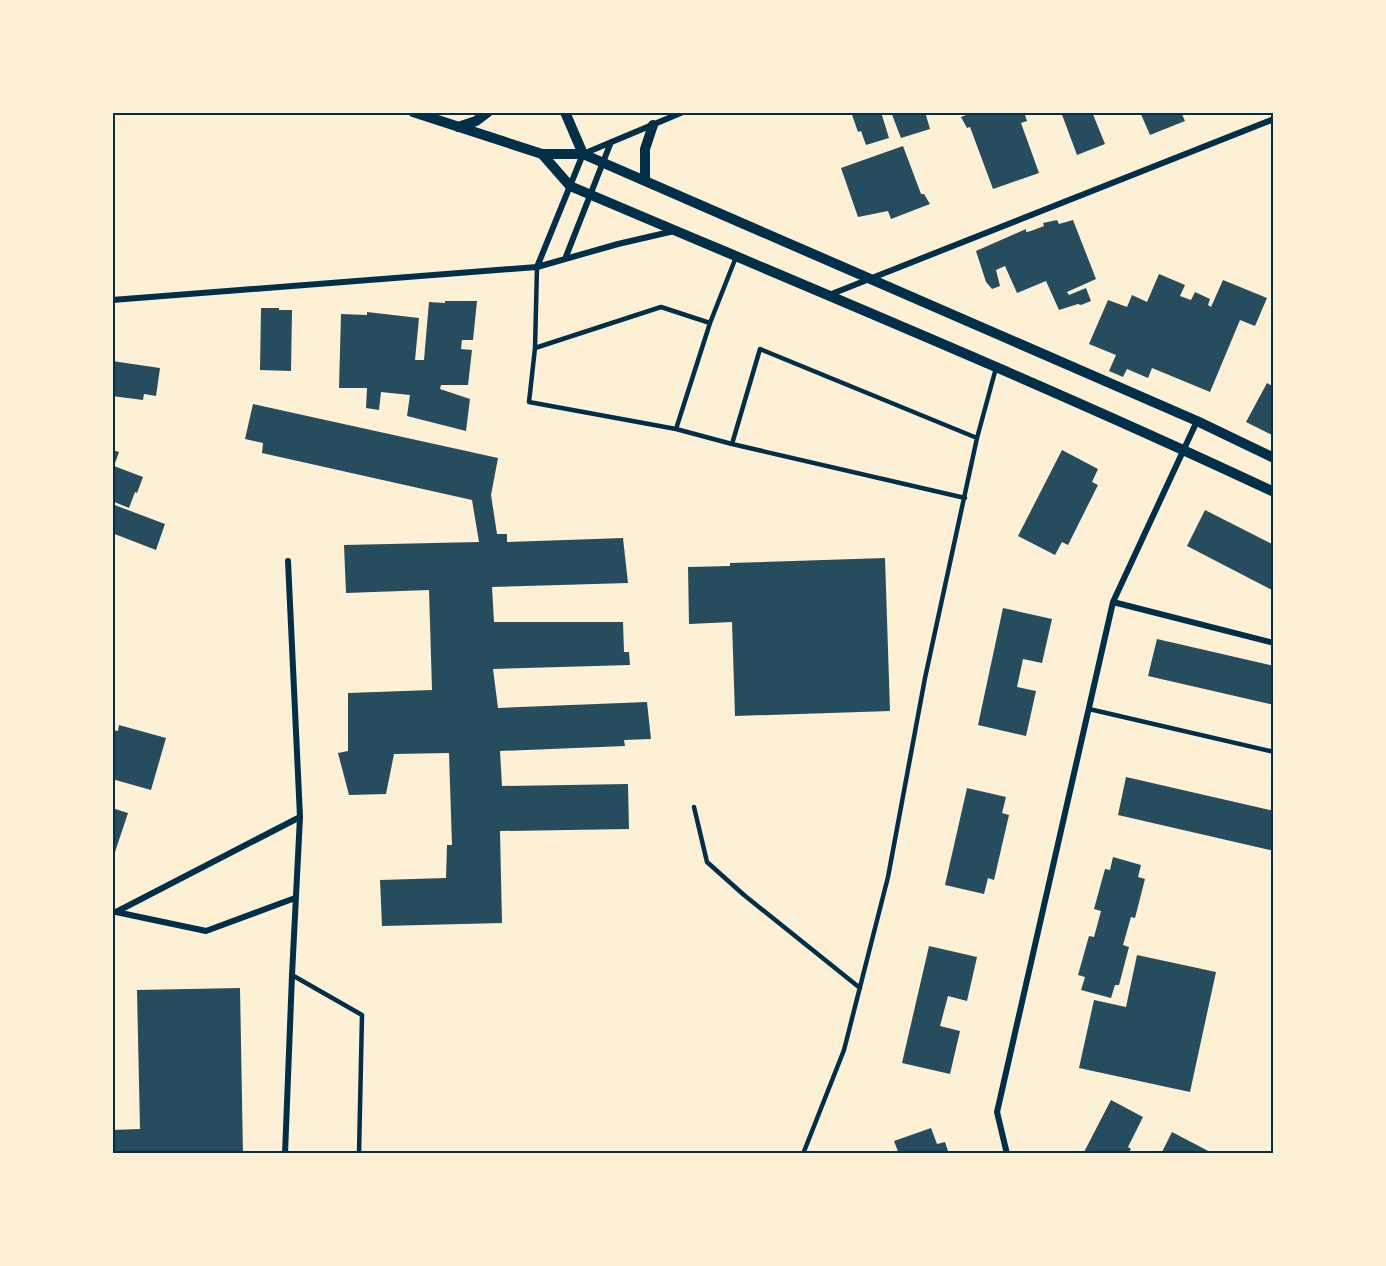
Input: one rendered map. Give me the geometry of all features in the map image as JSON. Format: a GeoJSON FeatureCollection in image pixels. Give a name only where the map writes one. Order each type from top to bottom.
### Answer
{"type":"FeatureCollection","features":[{"type":"Feature","properties":{"kind":"street"},"geometry":{"type":"LineString","coordinates":[[413,112],[542,154],[583,154],[683,112]]}},
{"type":"Feature","properties":{"kind":"street"},"geometry":{"type":"LineString","coordinates":[[458,127],[476,121],[488,112]]}},
{"type":"Feature","properties":{"kind":"street"},"geometry":{"type":"LineString","coordinates":[[565,112],[583,154],[1197,421],[1274,458]]}},
{"type":"Feature","properties":{"kind":"street"},"geometry":{"type":"LineString","coordinates":[[828,295],[1274,119]]}},
{"type":"Feature","properties":{"kind":"street"},"geometry":{"type":"LineString","coordinates":[[645,180],[645,149],[653,124]]}},
{"type":"Feature","properties":{"kind":"street"},"geometry":{"type":"LineString","coordinates":[[565,259],[611,142]]}},
{"type":"Feature","properties":{"kind":"street"},"geometry":{"type":"LineString","coordinates":[[542,154],[570,186],[996,368],[1274,492]]}},
{"type":"Feature","properties":{"kind":"street"},"geometry":{"type":"LineString","coordinates":[[537,267],[583,154]]}},
{"type":"Feature","properties":{"kind":"street"},"geometry":{"type":"LineString","coordinates":[[112,300],[537,267],[618,244],[675,231]]}},
{"type":"Feature","properties":{"kind":"street"},"geometry":{"type":"LineString","coordinates":[[1007,1154],[997,1112],[1113,602],[1197,421]]}},
{"type":"Feature","properties":{"kind":"street"},"geometry":{"type":"LineString","coordinates":[[285,1154],[300,817],[288,561]]}},
{"type":"Feature","properties":{"kind":"street"},"geometry":{"type":"LineString","coordinates":[[1113,602],[1274,643]]}},
{"type":"Feature","properties":{"kind":"street"},"geometry":{"type":"LineString","coordinates":[[114,911],[300,817]]}},
{"type":"Feature","properties":{"kind":"street"},"geometry":{"type":"LineString","coordinates":[[114,911],[206,931],[295,898]]}},
{"type":"Feature","properties":{"kind":"lane"},"geometry":{"type":"LineString","coordinates":[[676,429],[710,323],[736,257]]}},
{"type":"Feature","properties":{"kind":"lane"},"geometry":{"type":"LineString","coordinates":[[537,267],[535,348],[529,402],[676,429],[965,498]]}},
{"type":"Feature","properties":{"kind":"lane"},"geometry":{"type":"LineString","coordinates":[[535,348],[661,307],[710,323]]}},
{"type":"Feature","properties":{"kind":"lane"},"geometry":{"type":"LineString","coordinates":[[732,444],[760,349],[977,438]]}},
{"type":"Feature","properties":{"kind":"lane"},"geometry":{"type":"LineString","coordinates":[[803,1154],[844,1050],[888,877],[925,678],[977,438],[996,368]]}},
{"type":"Feature","properties":{"kind":"lane"},"geometry":{"type":"LineString","coordinates":[[1089,709],[1274,752]]}},
{"type":"Feature","properties":{"kind":"lane"},"geometry":{"type":"LineString","coordinates":[[694,807],[707,862],[744,895],[860,988]]}},
{"type":"Feature","properties":{"kind":"lane"},"geometry":{"type":"LineString","coordinates":[[292,975],[362,1015],[358,1154]]}},
{"type":"Feature","properties":{"kind":"building"},"geometry":{"type":"Polygon","coordinates":[[[851,112],[881,112],[889,138],[866,145],[861,131],[858,132],[851,112]]]}},
{"type":"Feature","properties":{"kind":"building"},"geometry":{"type":"Polygon","coordinates":[[[891,112],[925,112],[930,129],[901,138],[891,112]]]}},
{"type":"Feature","properties":{"kind":"building"},"geometry":{"type":"Polygon","coordinates":[[[974,112],[1024,112],[1027,121],[1021,123],[1039,173],[993,189],[970,127],[967,128],[961,117],[974,112]]]}},
{"type":"Feature","properties":{"kind":"building"},"geometry":{"type":"Polygon","coordinates":[[[1061,112],[1092,112],[1105,144],[1077,155],[1061,112]]]}},
{"type":"Feature","properties":{"kind":"building"},"geometry":{"type":"Polygon","coordinates":[[[1140,112],[1181,112],[1185,121],[1150,135],[1140,112]]]}},
{"type":"Feature","properties":{"kind":"building"},"geometry":{"type":"Polygon","coordinates":[[[903,146],[921,194],[924,194],[930,204],[891,219],[888,211],[858,217],[841,168],[903,146]]]}},
{"type":"Feature","properties":{"kind":"building"},"geometry":{"type":"Polygon","coordinates":[[[1057,220],[1059,224],[1073,220],[1096,279],[1067,292],[1069,295],[1086,288],[1091,301],[1059,310],[1046,281],[1017,293],[1005,266],[996,270],[1000,286],[992,289],[986,282],[976,251],[1026,229],[1026,232],[1031,231],[1044,226],[1043,223],[1057,220]]]}},
{"type":"Feature","properties":{"kind":"building"},"geometry":{"type":"Polygon","coordinates":[[[1159,274],[1185,285],[1180,296],[1191,300],[1195,292],[1210,299],[1208,305],[1211,307],[1223,280],[1267,298],[1255,326],[1240,320],[1210,392],[1152,368],[1148,378],[1127,369],[1123,377],[1109,371],[1116,355],[1089,344],[1108,300],[1127,307],[1132,295],[1147,302],[1159,274]]]}},
{"type":"Feature","properties":{"kind":"building"},"geometry":{"type":"Polygon","coordinates":[[[445,301],[477,301],[473,340],[462,340],[461,349],[472,350],[468,385],[441,385],[440,389],[470,399],[466,431],[407,416],[410,395],[381,392],[379,410],[366,408],[367,388],[339,388],[341,314],[367,315],[367,312],[419,318],[415,360],[424,360],[429,302],[445,303],[445,301]]]}},
{"type":"Feature","properties":{"kind":"building"},"geometry":{"type":"Polygon","coordinates":[[[261,308],[292,310],[291,371],[260,370],[261,308]]]}},
{"type":"Feature","properties":{"kind":"building"},"geometry":{"type":"Polygon","coordinates":[[[112,361],[160,368],[156,396],[144,394],[143,400],[112,396],[112,361]]]}},
{"type":"Feature","properties":{"kind":"building"},"geometry":{"type":"Polygon","coordinates":[[[1267,383],[1274,387],[1274,436],[1246,422],[1267,383]]]}},
{"type":"Feature","properties":{"kind":"building"},"geometry":{"type":"Polygon","coordinates":[[[253,404],[498,458],[491,495],[497,534],[507,534],[507,542],[623,538],[628,583],[492,587],[494,622],[623,622],[624,652],[629,652],[630,665],[493,669],[498,708],[647,702],[651,739],[624,740],[625,746],[500,751],[502,786],[628,784],[629,829],[500,831],[502,923],[382,926],[380,880],[446,878],[447,845],[452,845],[449,753],[394,754],[386,794],[349,795],[338,753],[348,751],[348,693],[432,690],[429,590],[346,593],[344,545],[479,542],[472,500],[262,453],[263,443],[245,439],[253,404]]]}},
{"type":"Feature","properties":{"kind":"building"},"geometry":{"type":"Polygon","coordinates":[[[112,450],[119,452],[114,466],[143,477],[129,508],[112,501],[112,450]]]}},
{"type":"Feature","properties":{"kind":"building"},"geometry":{"type":"Polygon","coordinates":[[[1062,450],[1098,469],[1092,482],[1098,485],[1068,545],[1062,542],[1055,555],[1018,536],[1062,450]]]}},
{"type":"Feature","properties":{"kind":"building"},"geometry":{"type":"Polygon","coordinates":[[[112,504],[165,524],[156,550],[112,533],[112,504]]]}},
{"type":"Feature","properties":{"kind":"building"},"geometry":{"type":"Polygon","coordinates":[[[1205,510],[1274,545],[1274,591],[1187,546],[1205,510]]]}},
{"type":"Feature","properties":{"kind":"building"},"geometry":{"type":"Polygon","coordinates":[[[885,558],[890,711],[735,716],[732,622],[689,624],[688,567],[730,566],[730,563],[885,558]]]}},
{"type":"Feature","properties":{"kind":"building"},"geometry":{"type":"Polygon","coordinates":[[[1003,608],[1052,619],[1042,663],[1023,659],[1017,687],[1036,691],[1026,736],[978,725],[1003,608]]]}},
{"type":"Feature","properties":{"kind":"building"},"geometry":{"type":"Polygon","coordinates":[[[1157,639],[1274,666],[1274,705],[1148,676],[1157,639]]]}},
{"type":"Feature","properties":{"kind":"building"},"geometry":{"type":"Polygon","coordinates":[[[119,725],[166,738],[151,790],[112,779],[112,730],[118,731],[119,725]]]}},
{"type":"Feature","properties":{"kind":"building"},"geometry":{"type":"Polygon","coordinates":[[[1126,777],[1274,811],[1274,851],[1118,815],[1126,777]]]}},
{"type":"Feature","properties":{"kind":"building"},"geometry":{"type":"Polygon","coordinates":[[[967,788],[1006,797],[1002,813],[1009,815],[994,880],[988,878],[984,894],[945,885],[967,788]]]}},
{"type":"Feature","properties":{"kind":"building"},"geometry":{"type":"Polygon","coordinates":[[[112,808],[128,813],[113,858],[112,858],[112,808]]]}},
{"type":"Feature","properties":{"kind":"building"},"geometry":{"type":"Polygon","coordinates":[[[1113,857],[1141,865],[1138,877],[1145,879],[1135,918],[1131,917],[1123,945],[1129,947],[1119,985],[1115,985],[1111,998],[1081,990],[1085,977],[1078,975],[1089,936],[1094,937],[1101,911],[1094,909],[1105,869],[1110,870],[1113,857]]]}},
{"type":"Feature","properties":{"kind":"building"},"geometry":{"type":"Polygon","coordinates":[[[929,946],[977,957],[967,1001],[948,996],[940,1026],[960,1031],[950,1074],[902,1063],[929,946]]]}},
{"type":"Feature","properties":{"kind":"building"},"geometry":{"type":"Polygon","coordinates":[[[1137,955],[1216,972],[1190,1092],[1079,1068],[1094,1000],[1126,1007],[1137,955]]]}},
{"type":"Feature","properties":{"kind":"building"},"geometry":{"type":"Polygon","coordinates":[[[240,988],[243,1154],[112,1154],[112,1130],[140,1129],[137,990],[240,988]]]}},
{"type":"Feature","properties":{"kind":"building"},"geometry":{"type":"Polygon","coordinates":[[[1111,1100],[1143,1117],[1128,1147],[1131,1149],[1128,1154],[1083,1154],[1111,1100]]]}},
{"type":"Feature","properties":{"kind":"building"},"geometry":{"type":"Polygon","coordinates":[[[931,1128],[937,1144],[945,1142],[949,1154],[899,1154],[894,1141],[931,1128]]]}},
{"type":"Feature","properties":{"kind":"building"},"geometry":{"type":"Polygon","coordinates":[[[1172,1132],[1214,1154],[1161,1154],[1172,1132]]]}}]}
